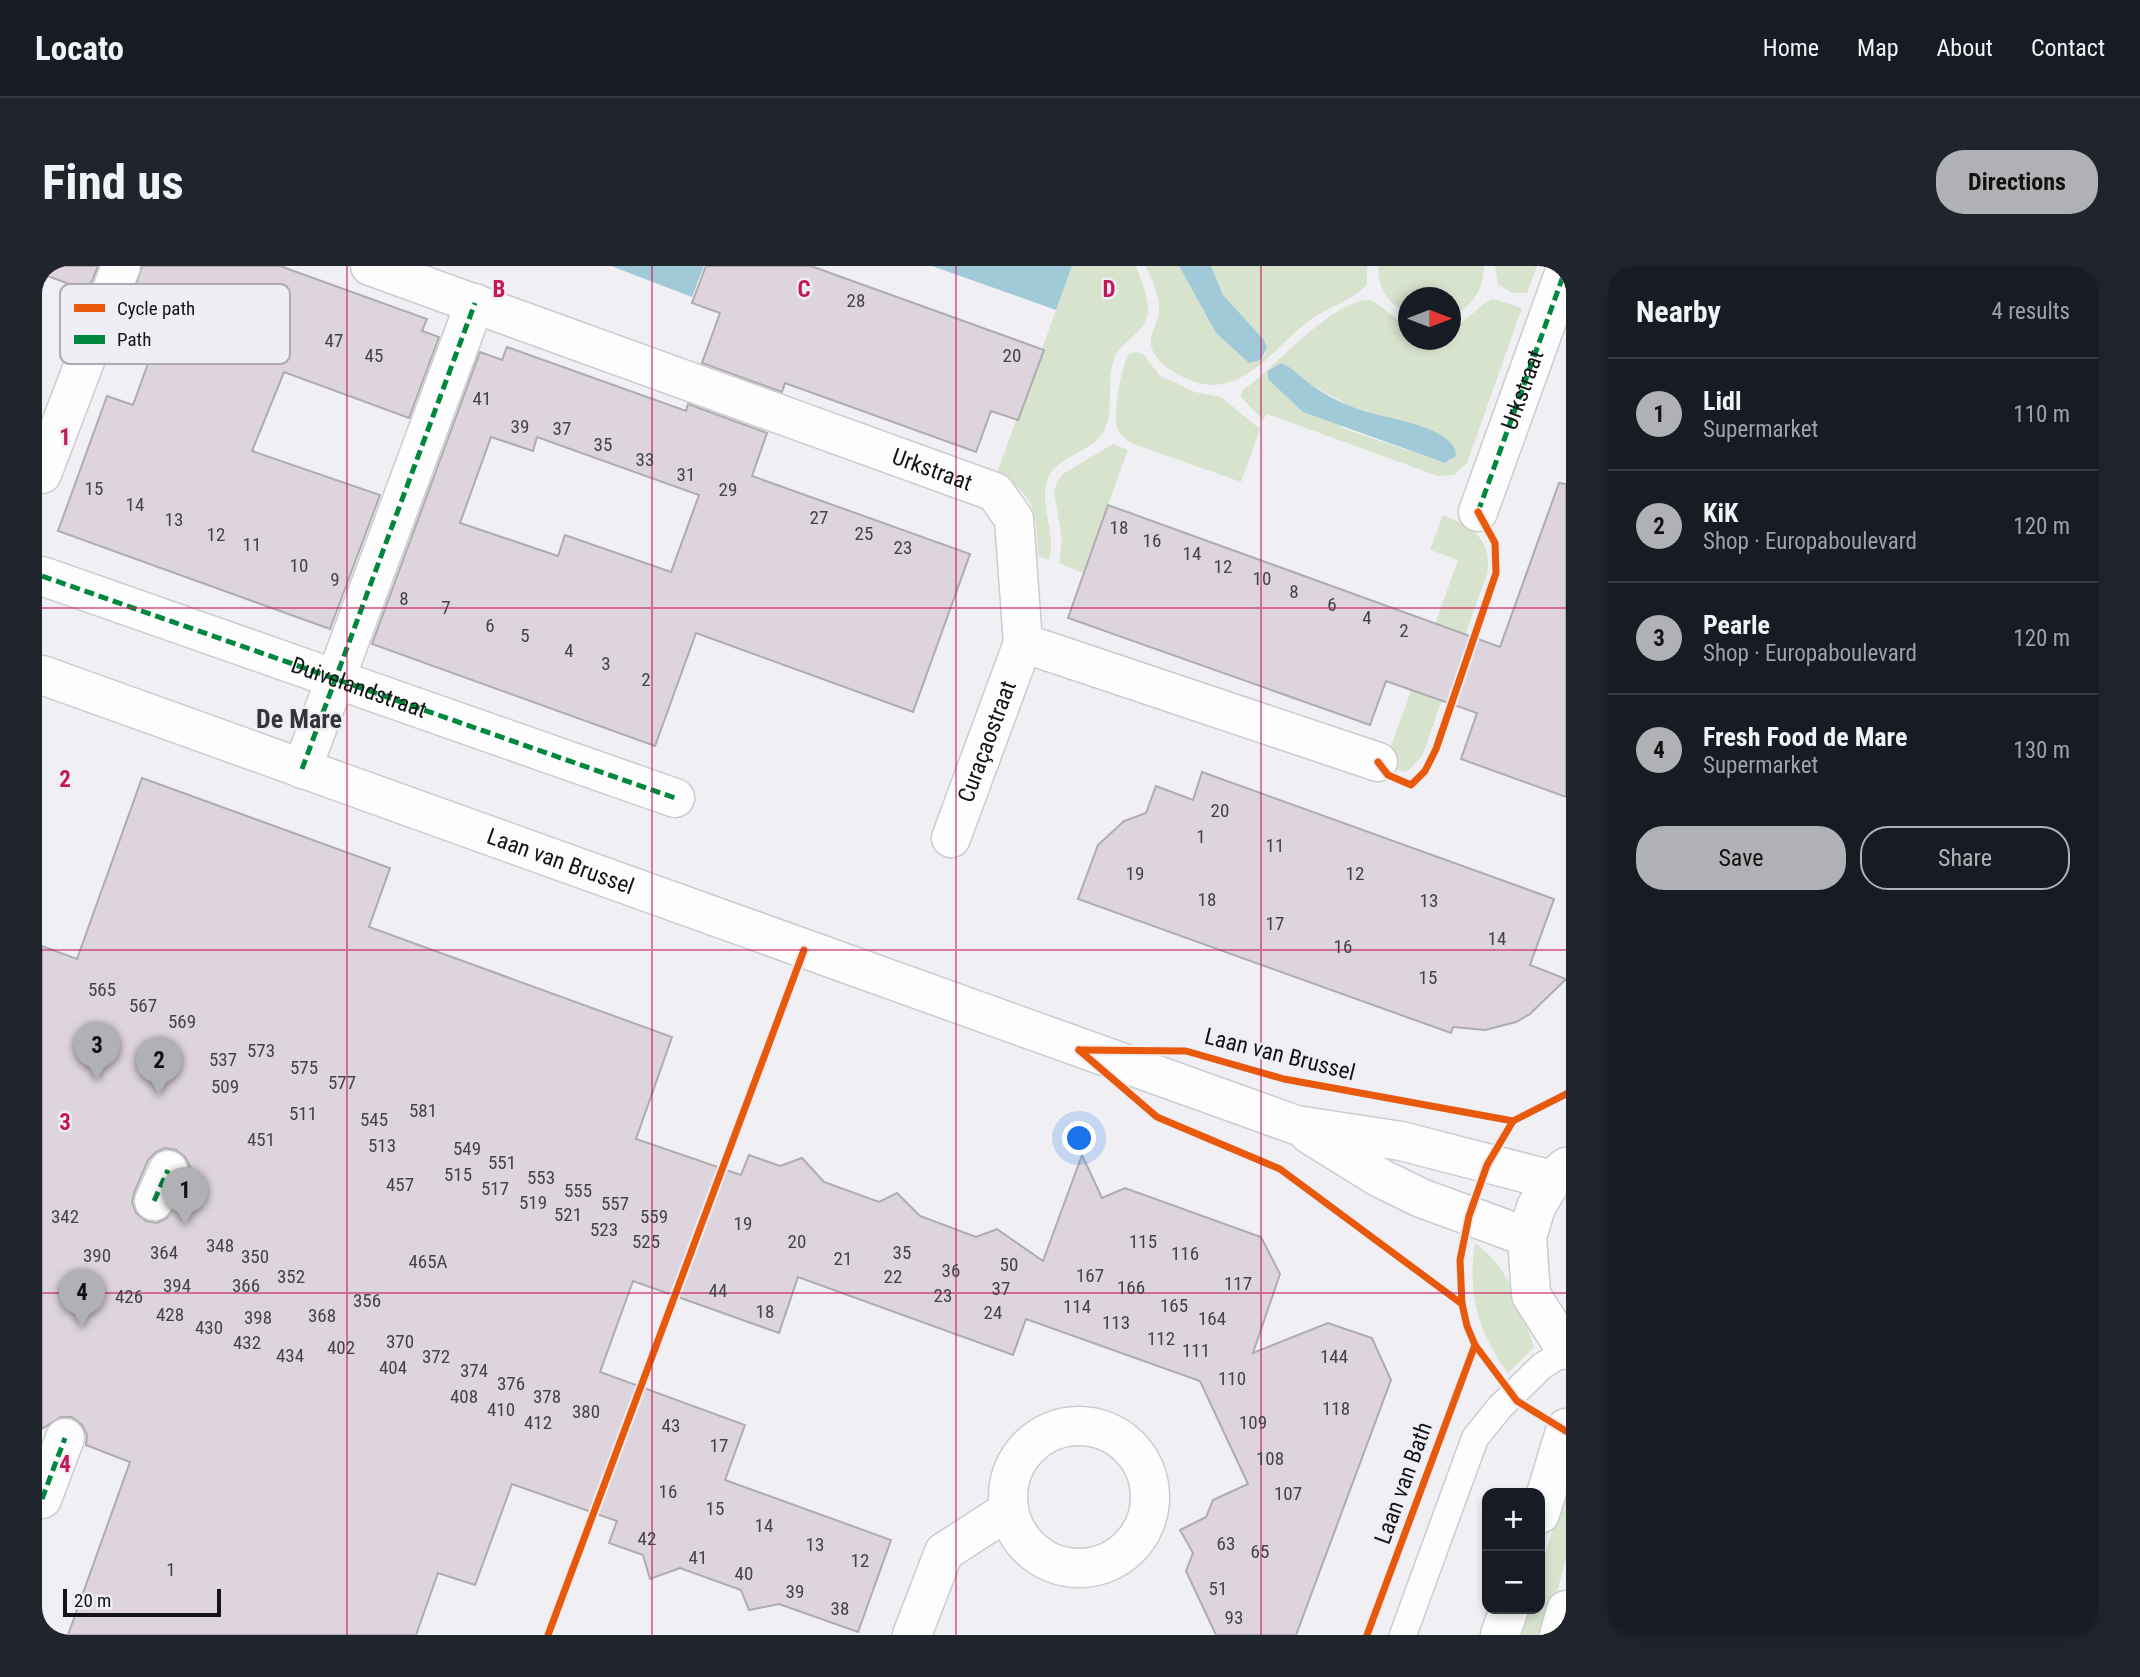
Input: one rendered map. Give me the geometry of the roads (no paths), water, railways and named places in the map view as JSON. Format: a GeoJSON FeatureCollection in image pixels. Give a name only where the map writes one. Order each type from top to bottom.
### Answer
{"type":"FeatureCollection","features":[{"type":"Feature","properties":{"kind":"street"},"geometry":{"type":"LineString","coordinates":[[114,284],[121,266]]}},
{"type":"Feature","properties":{"kind":"street","name":"Urkstraat"},"geometry":{"type":"LineString","coordinates":[[370,266],[810,428],[995,492],[1014,519],[1024,643]]}},
{"type":"Feature","properties":{"kind":"street","name":"Urkstraat"},"geometry":{"type":"LineString","coordinates":[[1478,512],[1566,268]]}},
{"type":"Feature","properties":{"kind":"street"},"geometry":{"type":"LineString","coordinates":[[302,769],[475,303]]}},
{"type":"Feature","properties":{"kind":"street"},"geometry":{"type":"LineString","coordinates":[[42,474],[84,364]]}},
{"type":"Feature","properties":{"kind":"street","name":"Duivelandstraat"},"geometry":{"type":"LineString","coordinates":[[42,576],[675,798]]}},
{"type":"Feature","properties":{"kind":"street"},"geometry":{"type":"LineString","coordinates":[[1024,643],[1378,762]]}},
{"type":"Feature","properties":{"kind":"street","name":"Curaçaostraat"},"geometry":{"type":"LineString","coordinates":[[951,838],[1024,643]]}},
{"type":"Feature","properties":{"kind":"street","name":"Laan van Brussel"},"geometry":{"type":"LineString","coordinates":[[42,675],[1296,1125],[1401,1141],[1559,1174]]}},
{"type":"Feature","properties":{"kind":"street","name":"Laan van Brussel"},"geometry":{"type":"LineString","coordinates":[[1296,1125],[1380,1178],[1421,1198],[1527,1237]]}},
{"type":"Feature","properties":{"kind":"street"},"geometry":{"type":"LineString","coordinates":[[1559,1174],[1536,1207],[1527,1237],[1531,1294],[1566,1351]]}},
{"type":"Feature","properties":{"kind":"street"},"geometry":{"type":"LineString","coordinates":[[1545,1497],[1566,1428]]}},
{"type":"Feature","properties":{"kind":"street"},"geometry":{"type":"LineString","coordinates":[[42,1499],[65,1438]]}},
{"type":"Feature","properties":{"kind":"street"},"geometry":{"type":"LineString","coordinates":[[912,1635],[944,1552],[1009,1510]]}},
{"type":"Feature","properties":{"kind":"street"},"geometry":{"type":"LineString","coordinates":[[1559,1635],[1566,1610]]}},
{"type":"Feature","properties":{"kind":"street"},"geometry":{"type":"LineString","coordinates":[[1500,1635],[1507,1614]]}},
{"type":"Feature","properties":{"kind":"lane"},"geometry":{"type":"LineString","coordinates":[[1403,1635],[1475,1438],[1500,1407],[1535,1373],[1566,1351]]}},
{"type":"Feature","properties":{"kind":"water"},"geometry":{"type":"Polygon","coordinates":[[[611,266],[704,266],[692,297],[611,266]]]}},
{"type":"Feature","properties":{"kind":"water"},"geometry":{"type":"Polygon","coordinates":[[[932,266],[1072,266],[1056,310],[932,266]]]}},
{"type":"Feature","properties":{"kind":"water"},"geometry":{"type":"Polygon","coordinates":[[[1179,266],[1211,266],[1223,295],[1264,340],[1267,347],[1261,360],[1249,363],[1216,333],[1179,266]]]}},
{"type":"Feature","properties":{"kind":"water"},"geometry":{"type":"Polygon","coordinates":[[[1281,363],[1344,404],[1436,432],[1453,447],[1456,456],[1445,463],[1303,412],[1268,379],[1268,371],[1281,363]]]}},
{"type":"Feature","properties":{"kind":"place","name":"Pearle"},"geometry":{"type":"Point","coordinates":[97,1080]}},
{"type":"Feature","properties":{"kind":"place","name":"KiK"},"geometry":{"type":"Point","coordinates":[159,1095]}},
{"type":"Feature","properties":{"kind":"place","name":"Lidl"},"geometry":{"type":"Point","coordinates":[185,1225]}},
{"type":"Feature","properties":{"kind":"place","name":"Fresh Food de Mare"},"geometry":{"type":"Point","coordinates":[82,1327]}},
{"type":"Feature","properties":{"kind":"district","name":"De Mare"},"geometry":{"type":"Point","coordinates":[299,719]}}]}
